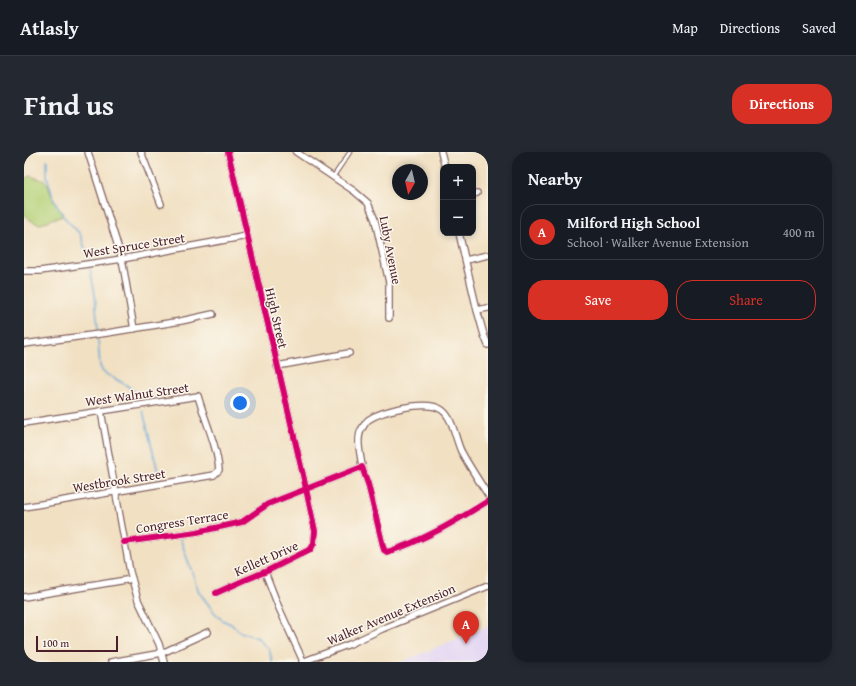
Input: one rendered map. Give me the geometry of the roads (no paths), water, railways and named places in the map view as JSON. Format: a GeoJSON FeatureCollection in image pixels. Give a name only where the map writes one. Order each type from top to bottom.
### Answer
{"type":"FeatureCollection","features":[{"type":"Feature","properties":{"kind":"street"},"geometry":{"type":"LineString","coordinates":[[88,152],[122,259],[134,329]]}},
{"type":"Feature","properties":{"kind":"street"},"geometry":{"type":"LineString","coordinates":[[141,152],[161,204]]}},
{"type":"Feature","properties":{"kind":"street","name":"High Street"},"geometry":{"type":"LineString","coordinates":[[228,152],[306,488]]}},
{"type":"Feature","properties":{"kind":"street","name":"Luby Avenue"},"geometry":{"type":"LineString","coordinates":[[296,152],[362,198],[371,209],[375,220],[389,282],[389,318]]}},
{"type":"Feature","properties":{"kind":"street"},"geometry":{"type":"LineString","coordinates":[[441,152],[444,164]]}},
{"type":"Feature","properties":{"kind":"street","name":"West Spruce Street"},"geometry":{"type":"LineString","coordinates":[[24,271],[40,271],[122,259],[247,236]]}},
{"type":"Feature","properties":{"kind":"street"},"geometry":{"type":"LineString","coordinates":[[460,236],[477,310],[488,345]]}},
{"type":"Feature","properties":{"kind":"street"},"geometry":{"type":"LineString","coordinates":[[466,260],[488,255]]}},
{"type":"Feature","properties":{"kind":"street"},"geometry":{"type":"LineString","coordinates":[[477,310],[488,308]]}},
{"type":"Feature","properties":{"kind":"street"},"geometry":{"type":"LineString","coordinates":[[24,344],[134,329],[213,314]]}},
{"type":"Feature","properties":{"kind":"street"},"geometry":{"type":"LineString","coordinates":[[277,366],[349,353]]}},
{"type":"Feature","properties":{"kind":"street","name":"West Walnut Street"},"geometry":{"type":"LineString","coordinates":[[24,423],[198,396],[204,419],[218,455],[219,470],[217,472]]}},
{"type":"Feature","properties":{"kind":"street"},"geometry":{"type":"LineString","coordinates":[[488,495],[461,451],[447,414],[436,407],[420,406],[402,408],[377,415],[367,421],[361,431],[359,437],[362,467],[368,484],[384,550],[387,552],[398,549],[453,523],[488,501]]}},
{"type":"Feature","properties":{"kind":"street"},"geometry":{"type":"LineString","coordinates":[[101,411],[132,579],[138,600],[162,653],[164,662]]}},
{"type":"Feature","properties":{"kind":"street","name":"Congress Terrace"},"geometry":{"type":"LineString","coordinates":[[124,542],[197,532],[242,522],[268,504],[362,467]]}},
{"type":"Feature","properties":{"kind":"street","name":"Westbrook Street"},"geometry":{"type":"LineString","coordinates":[[24,507],[160,485],[214,474],[217,472]]}},
{"type":"Feature","properties":{"kind":"street","name":"Kellett Drive"},"geometry":{"type":"LineString","coordinates":[[216,593],[311,550],[314,543],[315,531],[306,488]]}},
{"type":"Feature","properties":{"kind":"street"},"geometry":{"type":"LineString","coordinates":[[265,572],[303,662]]}},
{"type":"Feature","properties":{"kind":"street"},"geometry":{"type":"LineString","coordinates":[[24,597],[132,579]]}},
{"type":"Feature","properties":{"kind":"street","name":"Walker Avenue Extension"},"geometry":{"type":"LineString","coordinates":[[303,662],[350,644],[382,629],[488,586]]}},
{"type":"Feature","properties":{"kind":"street"},"geometry":{"type":"LineString","coordinates":[[111,662],[162,653],[208,632]]}},
{"type":"Feature","properties":{"kind":"lane"},"geometry":{"type":"LineString","coordinates":[[333,177],[350,152]]}},
{"type":"Feature","properties":{"kind":"waterway"},"geometry":{"type":"LineString","coordinates":[[47,160],[47,176],[53,198],[63,216],[80,234],[89,260]]}},
{"type":"Feature","properties":{"kind":"waterway"},"geometry":{"type":"LineString","coordinates":[[90,268],[95,295],[98,330]]}},
{"type":"Feature","properties":{"kind":"waterway"},"geometry":{"type":"LineString","coordinates":[[98,340],[100,366],[103,372],[125,384],[134,391],[141,403]]}},
{"type":"Feature","properties":{"kind":"waterway"},"geometry":{"type":"LineString","coordinates":[[143,411],[160,480]]}},
{"type":"Feature","properties":{"kind":"waterway"},"geometry":{"type":"LineString","coordinates":[[180,538],[199,592],[222,620],[233,625],[240,632],[258,638],[265,646],[269,648],[272,662]]}},
{"type":"Feature","properties":{"kind":"place","name":"Milford High School"},"geometry":{"type":"Point","coordinates":[466,644]}}]}
